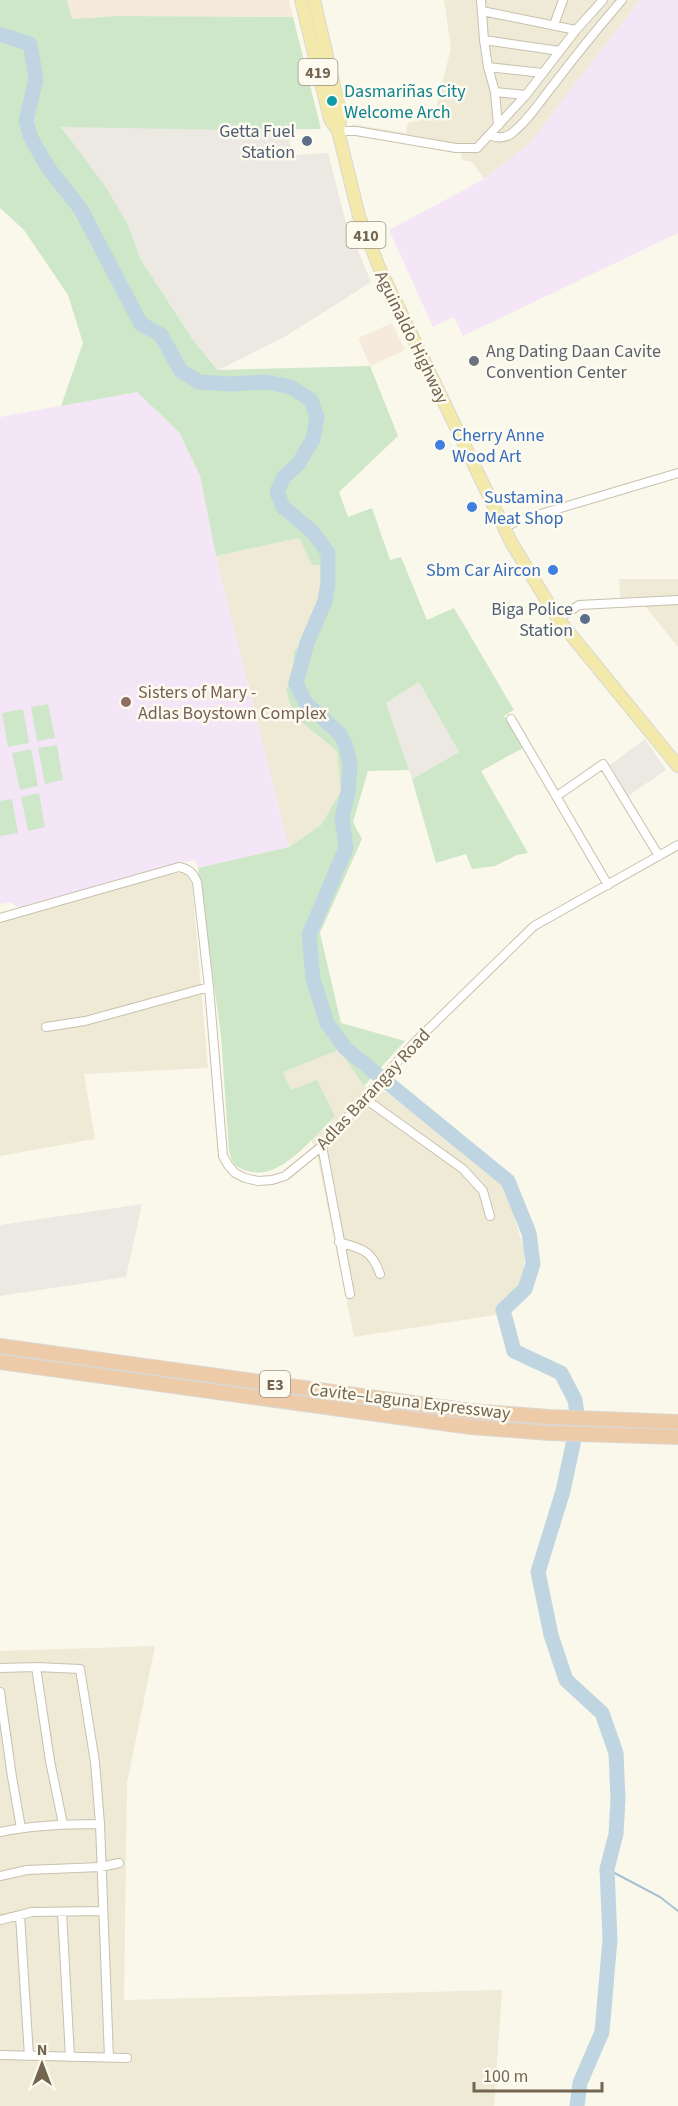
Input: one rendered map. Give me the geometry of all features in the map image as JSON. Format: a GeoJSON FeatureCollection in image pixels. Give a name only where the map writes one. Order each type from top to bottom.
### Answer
{"type":"FeatureCollection","features":[{"type":"Feature","properties":{"kind":"highway","name":"Cavite–Laguna Expressway"},"geometry":{"type":"LineString","coordinates":[[0,1346],[471,1411],[549,1418],[678,1422]]}},
{"type":"Feature","properties":{"kind":"highway","name":"Cavite–Laguna Expressway"},"geometry":{"type":"LineString","coordinates":[[0,1362],[459,1425],[549,1433],[678,1437]]}},
{"type":"Feature","properties":{"kind":"highway"},"geometry":{"type":"LineString","coordinates":[[594,1434],[678,1446]]}},
{"type":"Feature","properties":{"kind":"main road","name":"Aguinaldo Highway"},"geometry":{"type":"LineString","coordinates":[[301,0],[330,119],[338,131],[359,216],[379,267],[504,528],[558,619],[678,766]]}},
{"type":"Feature","properties":{"kind":"main road","name":"Aguinaldo Highway"},"geometry":{"type":"LineString","coordinates":[[314,0],[341,116],[338,131]]}},
{"type":"Feature","properties":{"kind":"street"},"geometry":{"type":"LineString","coordinates":[[481,0],[484,40],[495,92],[498,126]]}},
{"type":"Feature","properties":{"kind":"street"},"geometry":{"type":"LineString","coordinates":[[554,26],[561,0]]}},
{"type":"Feature","properties":{"kind":"street"},"geometry":{"type":"LineString","coordinates":[[338,131],[356,130],[467,149],[477,148],[526,95],[576,30],[603,0]]}},
{"type":"Feature","properties":{"kind":"street"},"geometry":{"type":"LineString","coordinates":[[489,135],[495,138],[511,134],[528,117],[583,45],[622,0]]}},
{"type":"Feature","properties":{"kind":"street"},"geometry":{"type":"LineString","coordinates":[[482,11],[576,30]]}},
{"type":"Feature","properties":{"kind":"street"},"geometry":{"type":"LineString","coordinates":[[484,40],[560,51]]}},
{"type":"Feature","properties":{"kind":"street"},"geometry":{"type":"LineString","coordinates":[[488,67],[543,73]]}},
{"type":"Feature","properties":{"kind":"street"},"geometry":{"type":"LineString","coordinates":[[495,92],[526,95]]}},
{"type":"Feature","properties":{"kind":"street"},"geometry":{"type":"LineString","coordinates":[[504,528],[517,521],[678,473]]}},
{"type":"Feature","properties":{"kind":"street"},"geometry":{"type":"LineString","coordinates":[[558,619],[579,605],[678,600]]}},
{"type":"Feature","properties":{"kind":"street"},"geometry":{"type":"LineString","coordinates":[[511,718],[608,885]]}},
{"type":"Feature","properties":{"kind":"street"},"geometry":{"type":"LineString","coordinates":[[557,796],[603,764],[659,856]]}},
{"type":"Feature","properties":{"kind":"street","name":"Adlas Barangay Road"},"geometry":{"type":"LineString","coordinates":[[0,918],[179,867],[187,868],[197,882],[209,987],[223,1155],[235,1173],[258,1181],[272,1180],[285,1176],[322,1146],[388,1070],[534,926],[678,845]]}},
{"type":"Feature","properties":{"kind":"street"},"geometry":{"type":"LineString","coordinates":[[46,1026],[85,1021],[209,987]]}},
{"type":"Feature","properties":{"kind":"street"},"geometry":{"type":"LineString","coordinates":[[364,1098],[463,1169],[483,1191],[490,1216]]}},
{"type":"Feature","properties":{"kind":"street"},"geometry":{"type":"LineString","coordinates":[[322,1146],[350,1294]]}},
{"type":"Feature","properties":{"kind":"street"},"geometry":{"type":"LineString","coordinates":[[339,1242],[369,1253],[380,1274]]}},
{"type":"Feature","properties":{"kind":"street"},"geometry":{"type":"LineString","coordinates":[[36,1667],[50,1761],[63,1824]]}},
{"type":"Feature","properties":{"kind":"street"},"geometry":{"type":"LineString","coordinates":[[0,1668],[80,1669],[96,1762],[109,2058]]}},
{"type":"Feature","properties":{"kind":"street"},"geometry":{"type":"LineString","coordinates":[[0,1692],[21,1828]]}},
{"type":"Feature","properties":{"kind":"street"},"geometry":{"type":"LineString","coordinates":[[0,1832],[63,1824],[100,1824]]}},
{"type":"Feature","properties":{"kind":"street"},"geometry":{"type":"LineString","coordinates":[[0,1876],[27,1870],[101,1867],[119,1863]]}},
{"type":"Feature","properties":{"kind":"street"},"geometry":{"type":"LineString","coordinates":[[0,1920],[32,1912],[103,1911]]}},
{"type":"Feature","properties":{"kind":"street"},"geometry":{"type":"LineString","coordinates":[[62,1912],[70,2057]]}},
{"type":"Feature","properties":{"kind":"street"},"geometry":{"type":"LineString","coordinates":[[20,1915],[29,2056]]}},
{"type":"Feature","properties":{"kind":"street"},"geometry":{"type":"LineString","coordinates":[[0,2055],[127,2058]]}},
{"type":"Feature","properties":{"kind":"shaded area"},"geometry":{"type":"Polygon","coordinates":[[[67,0],[289,0],[293,17],[116,16],[71,19],[67,0]]]}},
{"type":"Feature","properties":{"kind":"shaded area"},"geometry":{"type":"Polygon","coordinates":[[[444,0],[640,0],[529,144],[484,179],[472,162],[462,160],[461,152],[353,133],[352,124],[406,133],[408,123],[434,116],[451,48],[444,0]]]}},
{"type":"Feature","properties":{"kind":"shaded area"},"geometry":{"type":"Polygon","coordinates":[[[640,0],[678,0],[678,233],[463,336],[454,317],[433,327],[389,230],[484,179],[529,144],[640,0]]]}},
{"type":"Feature","properties":{"kind":"shaded area"},"geometry":{"type":"Polygon","coordinates":[[[61,126],[287,129],[293,155],[328,153],[345,219],[371,282],[286,336],[219,370],[193,340],[141,260],[127,223],[61,126]]]}},
{"type":"Feature","properties":{"kind":"shaded area"},"geometry":{"type":"Polygon","coordinates":[[[392,323],[405,350],[370,366],[358,338],[392,323]]]}},
{"type":"Feature","properties":{"kind":"shaded area","name":"Sisters of Mary - Adlas Boystown Complex"},"geometry":{"type":"Polygon","coordinates":[[[137,392],[179,432],[200,476],[216,556],[289,847],[198,868],[195,860],[21,907],[15,906],[12,902],[0,904],[0,417],[137,392]]]}},
{"type":"Feature","properties":{"kind":"shaded area"},"geometry":{"type":"Polygon","coordinates":[[[299,538],[312,565],[320,564],[321,592],[305,631],[303,644],[294,651],[293,671],[286,690],[294,716],[337,751],[341,791],[321,825],[289,847],[216,556],[299,538]]]}},
{"type":"Feature","properties":{"kind":"shaded area"},"geometry":{"type":"Polygon","coordinates":[[[619,579],[678,579],[678,647],[645,606],[621,607],[619,579]]]}},
{"type":"Feature","properties":{"kind":"shaded area"},"geometry":{"type":"Polygon","coordinates":[[[419,682],[459,752],[412,779],[386,703],[419,682]]]}},
{"type":"Feature","properties":{"kind":"shaded area"},"geometry":{"type":"Polygon","coordinates":[[[645,739],[666,770],[628,796],[610,765],[645,739]]]}},
{"type":"Feature","properties":{"kind":"shaded area"},"geometry":{"type":"Polygon","coordinates":[[[185,873],[192,884],[208,1068],[84,1074],[95,1139],[0,1156],[0,922],[163,875],[185,873]]]}},
{"type":"Feature","properties":{"kind":"shaded area"},"geometry":{"type":"Polygon","coordinates":[[[339,1050],[364,1086],[388,1093],[505,1182],[524,1251],[524,1285],[495,1315],[354,1337],[317,1155],[311,1139],[335,1116],[291,1090],[283,1072],[339,1050]]]}},
{"type":"Feature","properties":{"kind":"shaded area"},"geometry":{"type":"Polygon","coordinates":[[[142,1204],[126,1277],[0,1296],[0,1225],[142,1204]]]}},
{"type":"Feature","properties":{"kind":"shaded area"},"geometry":{"type":"Polygon","coordinates":[[[155,1646],[127,1783],[124,2000],[502,1990],[494,2106],[0,2106],[0,1651],[155,1646]]]}},
{"type":"Feature","properties":{"kind":"green space"},"geometry":{"type":"Polygon","coordinates":[[[0,0],[67,0],[72,19],[116,16],[293,17],[321,129],[61,127],[105,186],[127,223],[141,260],[193,340],[218,370],[370,366],[398,436],[339,492],[348,517],[372,508],[390,560],[401,557],[427,620],[454,608],[514,710],[504,716],[523,748],[481,771],[528,853],[517,855],[495,866],[472,869],[466,854],[436,863],[412,779],[459,752],[419,682],[386,703],[409,770],[368,771],[353,822],[362,839],[320,933],[341,1023],[405,1041],[364,1086],[339,1050],[283,1072],[291,1090],[317,1080],[335,1116],[297,1154],[275,1169],[264,1172],[250,1172],[238,1167],[233,1163],[229,1151],[221,1036],[198,868],[289,847],[321,825],[341,791],[337,751],[294,716],[286,690],[293,671],[294,651],[303,644],[305,631],[321,592],[320,565],[312,565],[299,538],[216,556],[200,476],[179,432],[137,392],[61,406],[83,343],[68,295],[24,230],[0,208],[0,0]]]}},
{"type":"Feature","properties":{"kind":"green space"},"geometry":{"type":"Polygon","coordinates":[[[48,704],[55,738],[37,741],[31,707],[48,704]]]}},
{"type":"Feature","properties":{"kind":"green space"},"geometry":{"type":"Polygon","coordinates":[[[23,709],[29,743],[8,747],[2,713],[23,709]]]}},
{"type":"Feature","properties":{"kind":"green space"},"geometry":{"type":"Polygon","coordinates":[[[57,745],[63,780],[45,784],[38,748],[57,745]]]}},
{"type":"Feature","properties":{"kind":"green space"},"geometry":{"type":"Polygon","coordinates":[[[31,749],[38,786],[20,790],[12,753],[31,749]]]}},
{"type":"Feature","properties":{"kind":"green space"},"geometry":{"type":"Polygon","coordinates":[[[39,793],[45,827],[28,831],[21,797],[39,793]]]}},
{"type":"Feature","properties":{"kind":"green space"},"geometry":{"type":"Polygon","coordinates":[[[12,799],[18,833],[0,836],[0,801],[12,799]]]}},
{"type":"Feature","properties":{"kind":"waterway"},"geometry":{"type":"LineString","coordinates":[[0,34],[30,44],[36,79],[26,121],[31,138],[49,169],[80,208],[141,324],[161,335],[181,371],[199,382],[230,384],[266,382],[291,387],[311,400],[317,417],[313,439],[299,463],[284,477],[277,492],[283,507],[313,532],[328,553],[328,582],[325,601],[307,643],[296,683],[305,702],[340,734],[346,746],[350,764],[348,792],[342,818],[346,848],[309,935],[313,979],[327,1023],[345,1048],[508,1181],[529,1233],[533,1264],[525,1289],[503,1310],[514,1351],[561,1373],[575,1400],[578,1421],[563,1491],[538,1572],[551,1635],[566,1680],[602,1713],[616,1753],[618,1799],[616,1834],[607,1869],[610,1939],[602,2032],[580,2083],[577,2106]]}},
{"type":"Feature","properties":{"kind":"waterway"},"geometry":{"type":"LineString","coordinates":[[607,1869],[660,1897],[678,1911]]}},
{"type":"Feature","properties":{"kind":"place","name":"Dasmariñas City Welcome Arch"},"geometry":{"type":"Point","coordinates":[332,101]}},
{"type":"Feature","properties":{"kind":"place","name":"Getta Fuel Station"},"geometry":{"type":"Point","coordinates":[307,141]}},
{"type":"Feature","properties":{"kind":"place","name":"Ang Dating Daan Cavite Convention Center"},"geometry":{"type":"Point","coordinates":[474,361]}},
{"type":"Feature","properties":{"kind":"place","name":"Cherry Anne Wood Art"},"geometry":{"type":"Point","coordinates":[440,445]}},
{"type":"Feature","properties":{"kind":"place","name":"Sustamina Meat Shop"},"geometry":{"type":"Point","coordinates":[472,507]}},
{"type":"Feature","properties":{"kind":"place","name":"Sbm Car Aircon"},"geometry":{"type":"Point","coordinates":[553,570]}},
{"type":"Feature","properties":{"kind":"place","name":"Biga Police Station"},"geometry":{"type":"Point","coordinates":[585,619]}},
{"type":"Feature","properties":{"kind":"place","name":"Sisters of Mary - Adlas Boystown Complex"},"geometry":{"type":"Point","coordinates":[126,702]}}]}
